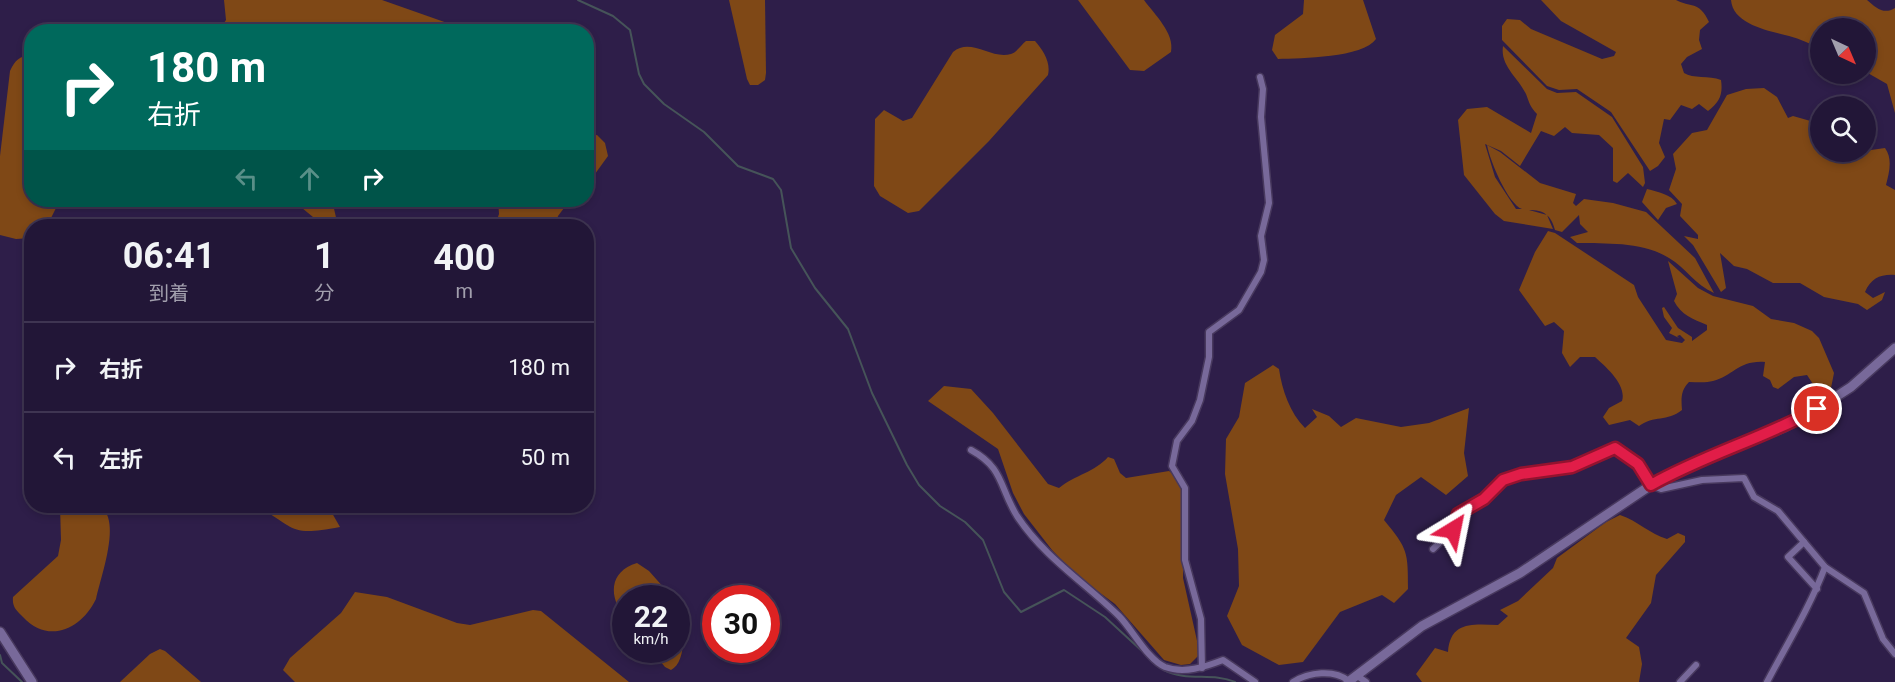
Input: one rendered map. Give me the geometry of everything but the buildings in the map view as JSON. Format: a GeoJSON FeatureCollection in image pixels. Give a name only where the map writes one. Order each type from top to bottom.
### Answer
{"type":"FeatureCollection","features":[{"type":"Feature","properties":{"kind":"street"},"geometry":{"type":"LineString","coordinates":[[1202,668],[1201,619],[1185,560],[1185,488],[1172,466],[1177,441],[1192,422],[1200,400],[1209,357],[1209,332],[1239,310],[1261,272],[1264,260],[1260,236],[1269,203],[1261,117],[1263,89],[1260,77]]}},
{"type":"Feature","properties":{"kind":"street"},"geometry":{"type":"LineString","coordinates":[[1351,680],[1422,626],[1528,568],[1651,485],[1690,465],[1784,427],[1817,409],[1851,387],[1895,348]]}},
{"type":"Feature","properties":{"kind":"street"},"geometry":{"type":"LineString","coordinates":[[1433,549],[1453,530],[1458,514],[1484,499],[1503,480],[1521,474],[1572,467],[1615,448],[1638,464],[1651,485],[1661,489],[1702,480],[1744,478],[1754,497],[1779,511],[1825,567],[1864,593],[1883,639],[1895,654]]}},
{"type":"Feature","properties":{"kind":"street"},"geometry":{"type":"LineString","coordinates":[[971,450],[996,468],[1017,515],[1046,552],[1119,616],[1164,666],[1202,668],[1223,660],[1255,682]]}},
{"type":"Feature","properties":{"kind":"street"},"geometry":{"type":"LineString","coordinates":[[1804,542],[1788,557],[1817,589]]}},
{"type":"Feature","properties":{"kind":"street"},"geometry":{"type":"LineString","coordinates":[[1767,682],[1817,589],[1825,567]]}},
{"type":"Feature","properties":{"kind":"street"},"geometry":{"type":"LineString","coordinates":[[0,632],[32,682]]}},
{"type":"Feature","properties":{"kind":"street"},"geometry":{"type":"LineString","coordinates":[[1680,682],[1696,665]]}},
{"type":"Feature","properties":{"kind":"street"},"geometry":{"type":"LineString","coordinates":[[1293,682],[1304,675],[1326,674],[1366,682]]}},
{"type":"Feature","properties":{"kind":"shaded area"},"geometry":{"type":"Polygon","coordinates":[[[224,0],[382,0],[450,24],[223,24],[226,20],[224,0]]]}},
{"type":"Feature","properties":{"kind":"shaded area"},"geometry":{"type":"Polygon","coordinates":[[[729,0],[765,0],[766,73],[765,80],[758,85],[750,85],[747,79],[729,0]]]}},
{"type":"Feature","properties":{"kind":"shaded area"},"geometry":{"type":"Polygon","coordinates":[[[1078,0],[1144,0],[1167,31],[1171,52],[1144,71],[1130,70],[1078,0]]]}},
{"type":"Feature","properties":{"kind":"shaded area"},"geometry":{"type":"Polygon","coordinates":[[[1304,0],[1363,0],[1376,39],[1358,50],[1345,53],[1278,59],[1272,50],[1275,35],[1303,14],[1304,0]]]}},
{"type":"Feature","properties":{"kind":"shaded area"},"geometry":{"type":"Polygon","coordinates":[[[1541,0],[1676,0],[1698,7],[1709,22],[1700,30],[1699,40],[1702,49],[1687,57],[1681,64],[1684,73],[1688,75],[1721,80],[1722,89],[1718,101],[1708,111],[1699,104],[1692,109],[1681,105],[1670,120],[1664,119],[1659,143],[1665,157],[1658,166],[1650,171],[1611,112],[1577,89],[1559,90],[1547,86],[1502,40],[1502,26],[1507,19],[1520,20],[1531,29],[1602,59],[1614,56],[1616,52],[1561,21],[1541,0]]]}},
{"type":"Feature","properties":{"kind":"shaded area"},"geometry":{"type":"Polygon","coordinates":[[[1731,0],[1867,0],[1884,11],[1895,8],[1895,113],[1887,84],[1876,78],[1876,18],[1810,18],[1810,44],[1754,26],[1733,9],[1731,0]]]}},
{"type":"Feature","properties":{"kind":"shaded area"},"geometry":{"type":"Polygon","coordinates":[[[1026,41],[1035,41],[1043,52],[1048,65],[1048,75],[989,141],[919,211],[908,213],[880,196],[874,186],[875,119],[884,110],[903,121],[912,118],[953,52],[960,48],[974,48],[1004,55],[1013,53],[1026,41]]]}},
{"type":"Feature","properties":{"kind":"shaded area"},"geometry":{"type":"Polygon","coordinates":[[[1503,46],[1547,89],[1557,93],[1576,92],[1612,117],[1643,167],[1645,183],[1643,187],[1628,173],[1617,183],[1613,181],[1613,148],[1599,135],[1572,133],[1565,127],[1554,136],[1541,131],[1520,166],[1501,151],[1485,144],[1495,177],[1516,209],[1522,209],[1506,191],[1487,145],[1500,152],[1540,183],[1576,194],[1573,203],[1576,206],[1584,199],[1613,203],[1646,212],[1695,258],[1714,293],[1701,286],[1675,262],[1659,253],[1624,244],[1577,243],[1570,237],[1588,232],[1580,224],[1579,215],[1562,232],[1555,230],[1547,215],[1553,229],[1504,221],[1495,214],[1464,175],[1458,120],[1467,109],[1487,107],[1531,133],[1537,114],[1504,60],[1503,46]]]}},
{"type":"Feature","properties":{"kind":"shaded area"},"geometry":{"type":"Polygon","coordinates":[[[24,56],[24,207],[56,207],[50,219],[24,219],[24,238],[16,239],[0,235],[0,156],[10,71],[18,59],[24,56]]]}},
{"type":"Feature","properties":{"kind":"shaded area"},"geometry":{"type":"Polygon","coordinates":[[[1764,88],[1777,97],[1788,118],[1793,116],[1810,121],[1810,162],[1876,162],[1876,149],[1885,148],[1890,166],[1886,185],[1895,190],[1895,275],[1881,276],[1870,283],[1865,292],[1873,298],[1885,292],[1882,300],[1867,310],[1858,304],[1824,297],[1800,283],[1773,283],[1747,269],[1734,266],[1720,253],[1726,288],[1721,292],[1693,245],[1684,236],[1698,239],[1698,235],[1680,216],[1682,204],[1669,190],[1676,169],[1673,154],[1692,133],[1707,130],[1727,95],[1746,89],[1764,88]]]}},
{"type":"Feature","properties":{"kind":"shaded area"},"geometry":{"type":"Polygon","coordinates":[[[594,135],[597,135],[605,143],[608,156],[594,175],[594,135]]]}},
{"type":"Feature","properties":{"kind":"shaded area"},"geometry":{"type":"Polygon","coordinates":[[[1647,189],[1668,196],[1677,204],[1666,208],[1658,220],[1642,202],[1647,189]]]}},
{"type":"Feature","properties":{"kind":"shaded area"},"geometry":{"type":"Polygon","coordinates":[[[299,207],[334,207],[336,219],[315,219],[299,207]]]}},
{"type":"Feature","properties":{"kind":"shaded area"},"geometry":{"type":"Polygon","coordinates":[[[498,207],[565,207],[557,219],[497,219],[498,207]]]}},
{"type":"Feature","properties":{"kind":"shaded area"},"geometry":{"type":"Polygon","coordinates":[[[1548,231],[1555,233],[1634,285],[1638,297],[1666,340],[1682,343],[1685,340],[1680,335],[1677,336],[1679,338],[1669,333],[1672,328],[1664,317],[1662,308],[1664,307],[1678,328],[1692,337],[1692,341],[1707,330],[1707,325],[1684,313],[1674,301],[1677,294],[1668,261],[1698,288],[1713,296],[1753,306],[1771,319],[1794,323],[1812,331],[1819,338],[1834,373],[1830,393],[1817,390],[1807,375],[1794,377],[1778,389],[1763,376],[1765,362],[1749,363],[1720,379],[1689,382],[1682,394],[1682,410],[1676,414],[1639,426],[1630,420],[1609,425],[1603,417],[1609,408],[1622,401],[1623,395],[1619,383],[1595,357],[1580,357],[1570,367],[1562,353],[1564,331],[1554,322],[1545,326],[1519,290],[1535,252],[1548,231]]]}},
{"type":"Feature","properties":{"kind":"shaded area"},"geometry":{"type":"Polygon","coordinates":[[[1273,365],[1279,369],[1282,385],[1291,408],[1305,428],[1317,417],[1312,409],[1329,416],[1341,427],[1356,418],[1401,427],[1429,423],[1469,408],[1464,453],[1468,476],[1446,495],[1421,477],[1396,495],[1384,520],[1398,538],[1405,552],[1408,589],[1394,603],[1382,595],[1340,612],[1303,662],[1279,665],[1242,645],[1227,616],[1239,586],[1238,549],[1225,474],[1226,439],[1239,417],[1245,383],[1273,365]]]}},
{"type":"Feature","properties":{"kind":"shaded area"},"geometry":{"type":"Polygon","coordinates":[[[944,386],[971,389],[993,413],[1048,484],[1059,488],[1108,457],[1114,459],[1120,473],[1126,478],[1169,471],[1176,476],[1185,493],[1183,578],[1200,654],[1190,664],[1181,665],[1164,660],[1115,604],[1077,576],[1052,550],[1024,514],[1013,493],[998,449],[928,401],[944,386]]]}},
{"type":"Feature","properties":{"kind":"shaded area"},"geometry":{"type":"Polygon","coordinates":[[[60,513],[106,513],[107,515],[110,526],[108,552],[96,599],[90,610],[82,619],[63,630],[43,630],[23,617],[15,608],[13,597],[58,556],[61,540],[60,513]]]}},
{"type":"Feature","properties":{"kind":"shaded area"},"geometry":{"type":"Polygon","coordinates":[[[267,513],[332,513],[340,527],[301,531],[267,513]]]}},
{"type":"Feature","properties":{"kind":"shaded area"},"geometry":{"type":"Polygon","coordinates":[[[1620,515],[1667,539],[1678,533],[1685,536],[1685,542],[1656,575],[1651,603],[1626,638],[1639,647],[1642,664],[1639,682],[1422,682],[1416,674],[1435,648],[1448,652],[1453,635],[1464,626],[1498,625],[1508,616],[1500,610],[1518,601],[1553,568],[1557,558],[1606,522],[1620,515]]]}},
{"type":"Feature","properties":{"kind":"shaded area"},"geometry":{"type":"Polygon","coordinates":[[[637,563],[649,571],[661,585],[614,585],[621,572],[637,563]]]}},
{"type":"Feature","properties":{"kind":"shaded area"},"geometry":{"type":"Polygon","coordinates":[[[355,592],[387,597],[457,623],[470,625],[533,610],[541,611],[629,682],[295,682],[283,670],[290,658],[341,613],[355,592]]]}},
{"type":"Feature","properties":{"kind":"shaded area"},"geometry":{"type":"Polygon","coordinates":[[[160,649],[201,682],[120,682],[150,654],[160,649]]]}},
{"type":"Feature","properties":{"kind":"shaded area"},"geometry":{"type":"Polygon","coordinates":[[[662,663],[677,663],[671,670],[662,663]]]}},
{"type":"Feature","properties":{"kind":"waterway"},"geometry":{"type":"LineString","coordinates":[[578,0],[613,16],[630,30],[639,74],[644,84],[664,104],[704,132],[738,166],[773,179],[781,190],[791,248],[815,288],[848,329],[872,393],[907,465],[919,485],[940,506],[965,522],[983,540],[1004,592],[1021,612],[1064,590],[1105,617],[1155,663]]}},
{"type":"Feature","properties":{"kind":"waterway"},"geometry":{"type":"LineString","coordinates":[[0,655],[2,663],[22,682]]}},
{"type":"Feature","properties":{"kind":"waterway"},"geometry":{"type":"LineString","coordinates":[[1164,670],[1182,676],[1226,679],[1235,682]]}},
{"type":"Feature","properties":{"kind":"route"},"geometry":{"type":"LineString","coordinates":[[1453,530],[1458,514],[1484,499],[1503,480],[1521,474],[1572,467],[1615,448],[1624,452],[1638,464],[1651,485],[1690,465],[1784,427],[1817,409]]}}]}
